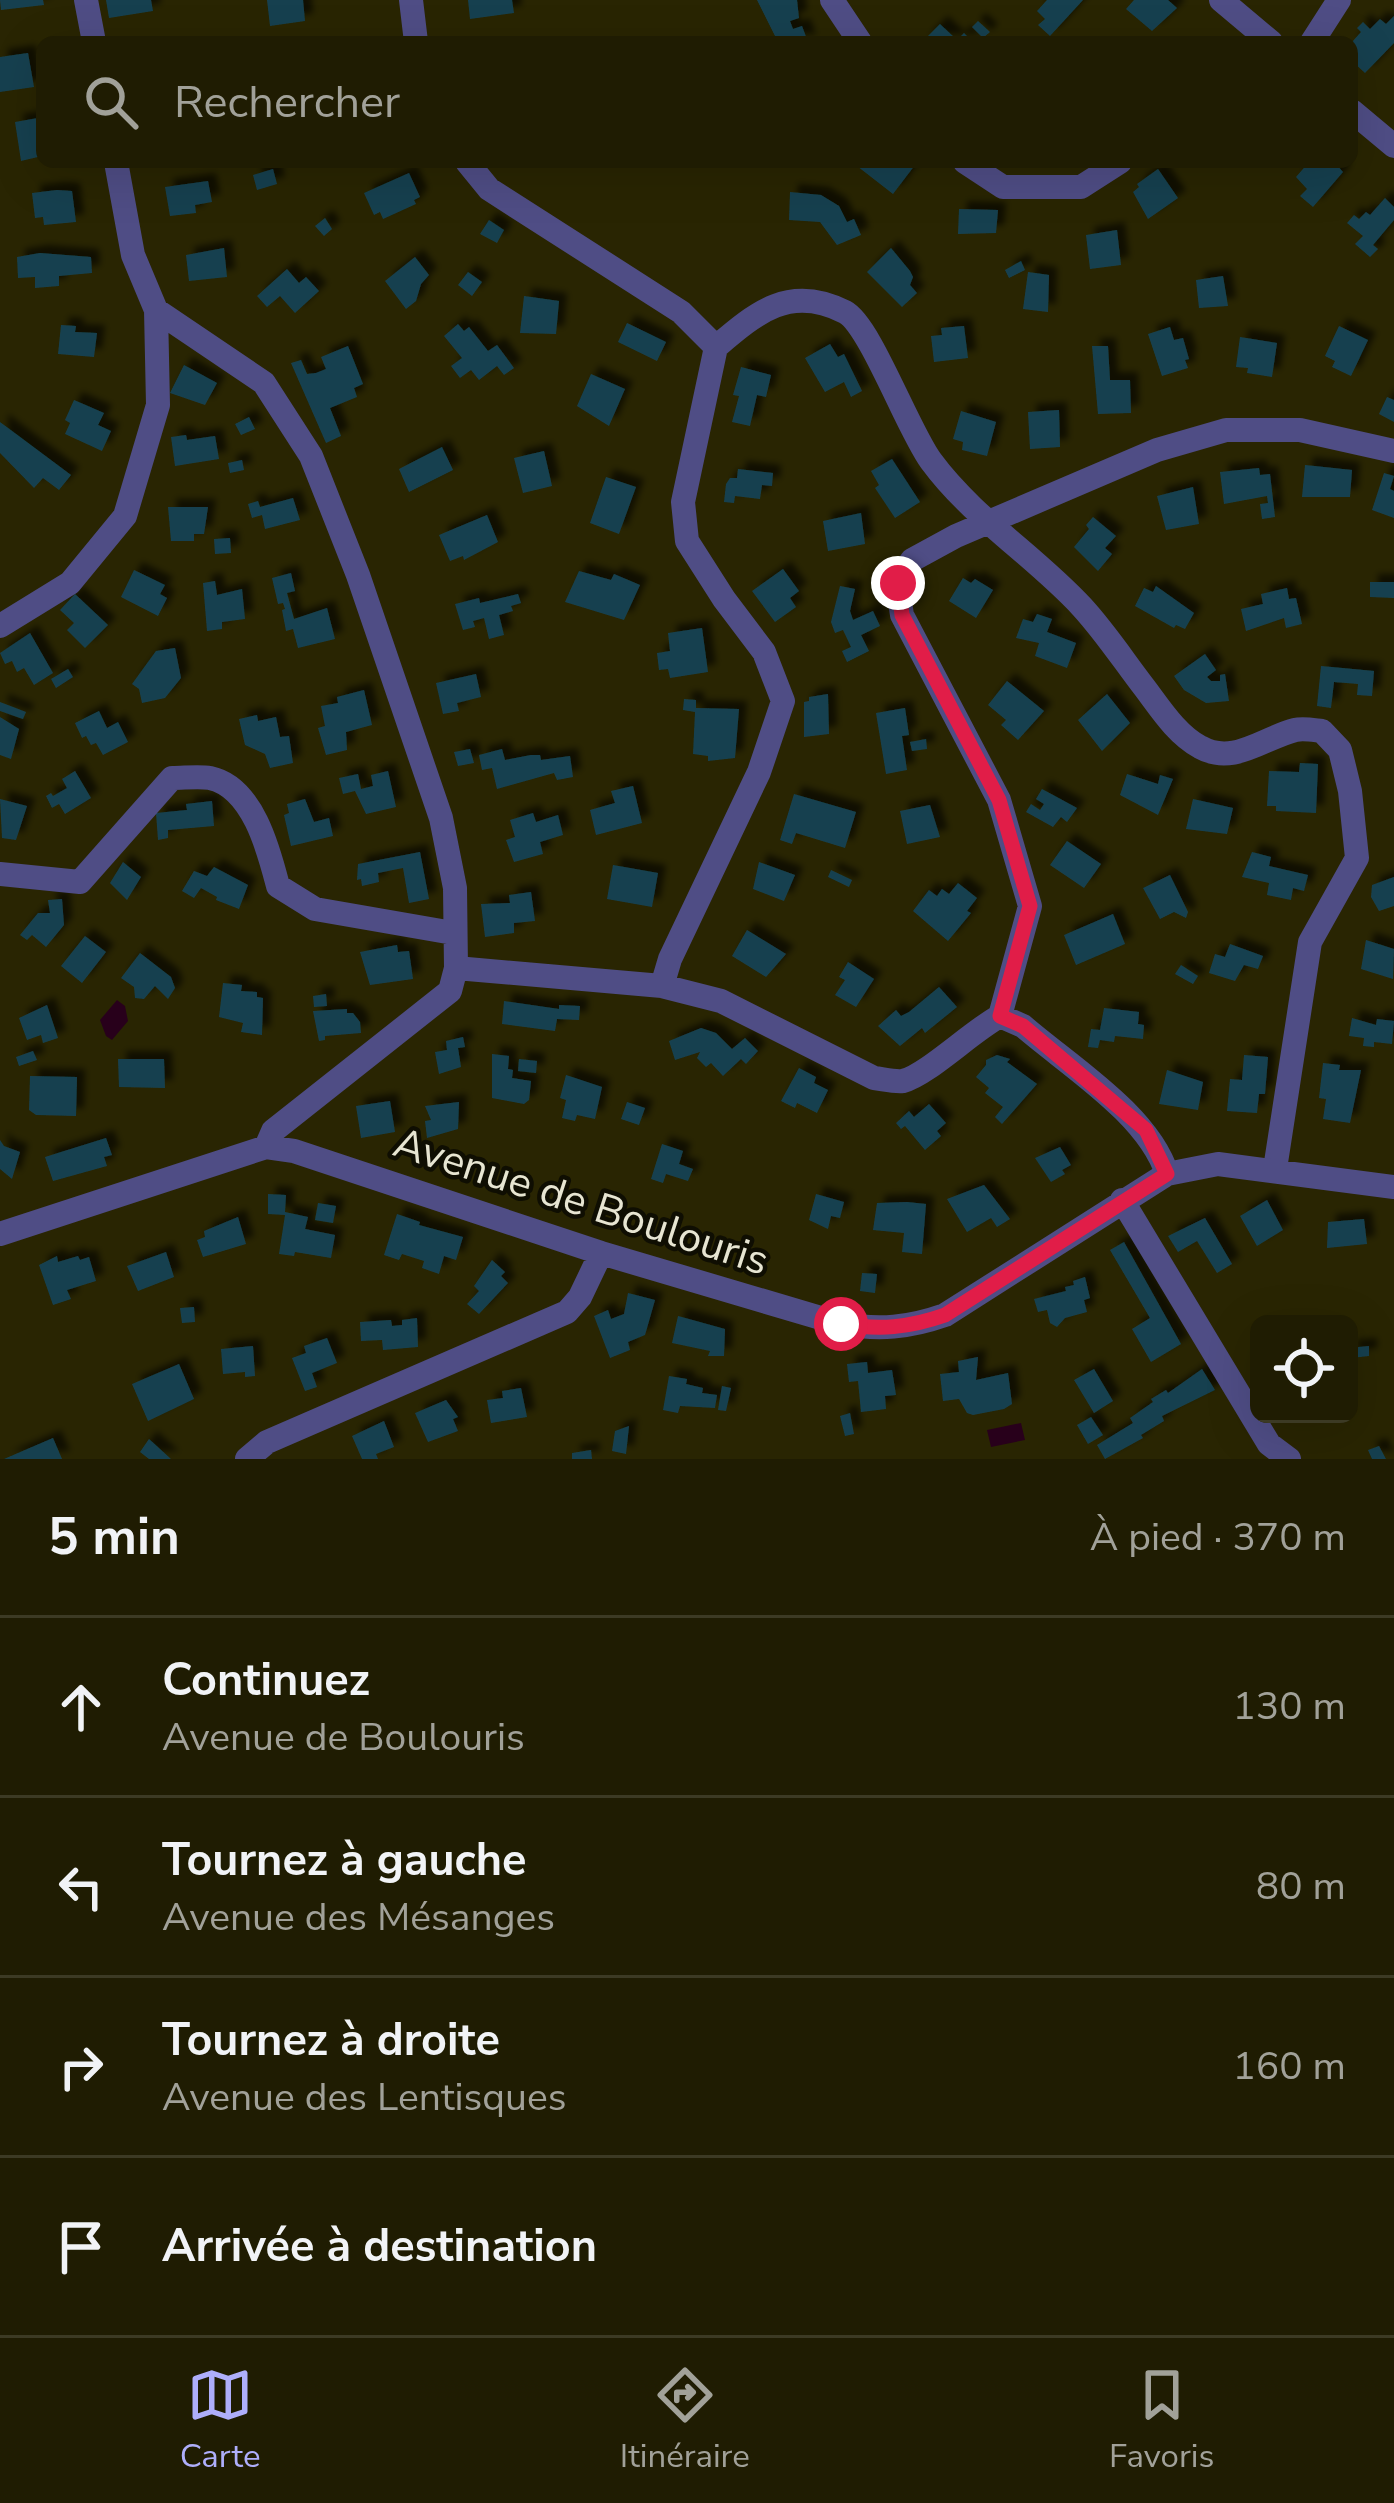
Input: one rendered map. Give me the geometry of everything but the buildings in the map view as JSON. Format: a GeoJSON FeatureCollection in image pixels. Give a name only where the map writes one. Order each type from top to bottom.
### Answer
{"type":"FeatureCollection","features":[{"type":"Feature","properties":{"kind":"street"},"geometry":{"type":"LineString","coordinates":[[86,0],[93,36]]}},
{"type":"Feature","properties":{"kind":"street"},"geometry":{"type":"LineString","coordinates":[[411,0],[415,36]]}},
{"type":"Feature","properties":{"kind":"street"},"geometry":{"type":"LineString","coordinates":[[832,0],[856,36]]}},
{"type":"Feature","properties":{"kind":"street"},"geometry":{"type":"LineString","coordinates":[[1222,0],[1254,36]]}},
{"type":"Feature","properties":{"kind":"street"},"geometry":{"type":"LineString","coordinates":[[1316,36],[1339,0]]}},
{"type":"Feature","properties":{"kind":"street"},"geometry":{"type":"LineString","coordinates":[[1358,116],[1394,146]]}},
{"type":"Feature","properties":{"kind":"street"},"geometry":{"type":"LineString","coordinates":[[0,626],[70,583],[125,515],[158,405],[156,310],[134,255],[117,168]]}},
{"type":"Feature","properties":{"kind":"street"},"geometry":{"type":"LineString","coordinates":[[472,168],[488,189],[681,312],[716,347]]}},
{"type":"Feature","properties":{"kind":"street"},"geometry":{"type":"LineString","coordinates":[[973,168],[1004,188],[1081,188],[1111,168]]}},
{"type":"Feature","properties":{"kind":"street"},"geometry":{"type":"LineString","coordinates":[[662,986],[670,959],[759,772],[783,701],[764,652],[687,541],[683,502],[716,347],[762,308],[809,299],[850,314],[884,367],[908,427],[933,464],[989,523],[1082,607],[1175,727],[1200,748],[1222,755],[1298,729],[1322,731],[1340,750],[1357,858],[1310,942],[1275,1168]]}},
{"type":"Feature","properties":{"kind":"street"},"geometry":{"type":"LineString","coordinates":[[0,1234],[266,1148],[272,1131],[450,991],[456,968],[455,888],[441,818],[358,574],[311,456],[264,383],[156,310]]}},
{"type":"Feature","properties":{"kind":"street"},"geometry":{"type":"LineString","coordinates":[[456,968],[662,986],[722,1001],[874,1078],[900,1082],[922,1073],[973,1030],[1000,1016],[1030,906],[999,800],[902,615],[898,583],[912,560],[1156,451],[1226,430],[1300,430],[1394,451]]}},
{"type":"Feature","properties":{"kind":"street"},"geometry":{"type":"LineString","coordinates":[[0,874],[80,882],[172,778],[213,778],[240,796],[266,841],[278,886],[315,909],[453,933]]}},
{"type":"Feature","properties":{"kind":"street"},"geometry":{"type":"LineString","coordinates":[[1000,1016],[1023,1026],[1146,1130],[1167,1174]]}},
{"type":"Feature","properties":{"kind":"street","name":"Avenue de Boulouris"},"geometry":{"type":"LineString","coordinates":[[266,1148],[294,1151],[601,1252],[841,1324],[877,1329],[909,1328],[945,1315],[1167,1174],[1218,1164],[1394,1187]]}},
{"type":"Feature","properties":{"kind":"street"},"geometry":{"type":"LineString","coordinates":[[1122,1200],[1269,1444],[1289,1459]]}},
{"type":"Feature","properties":{"kind":"street"},"geometry":{"type":"LineString","coordinates":[[247,1459],[267,1442],[567,1312],[580,1297],[601,1252]]}},
{"type":"Feature","properties":{"kind":"shaded area"},"geometry":{"type":"Polygon","coordinates":[[[117,1000],[125,1006],[128,1021],[112,1040],[100,1020],[117,1000]]]}},
{"type":"Feature","properties":{"kind":"shaded area"},"geometry":{"type":"Polygon","coordinates":[[[1021,1423],[1025,1440],[991,1447],[987,1430],[1021,1423]]]}},
{"type":"Feature","properties":{"kind":"route"},"geometry":{"type":"LineString","coordinates":[[841,1324],[909,1328],[945,1315],[1167,1174],[1146,1130],[1023,1026],[1000,1016],[1030,906],[999,800],[902,615],[898,583]]}}]}
